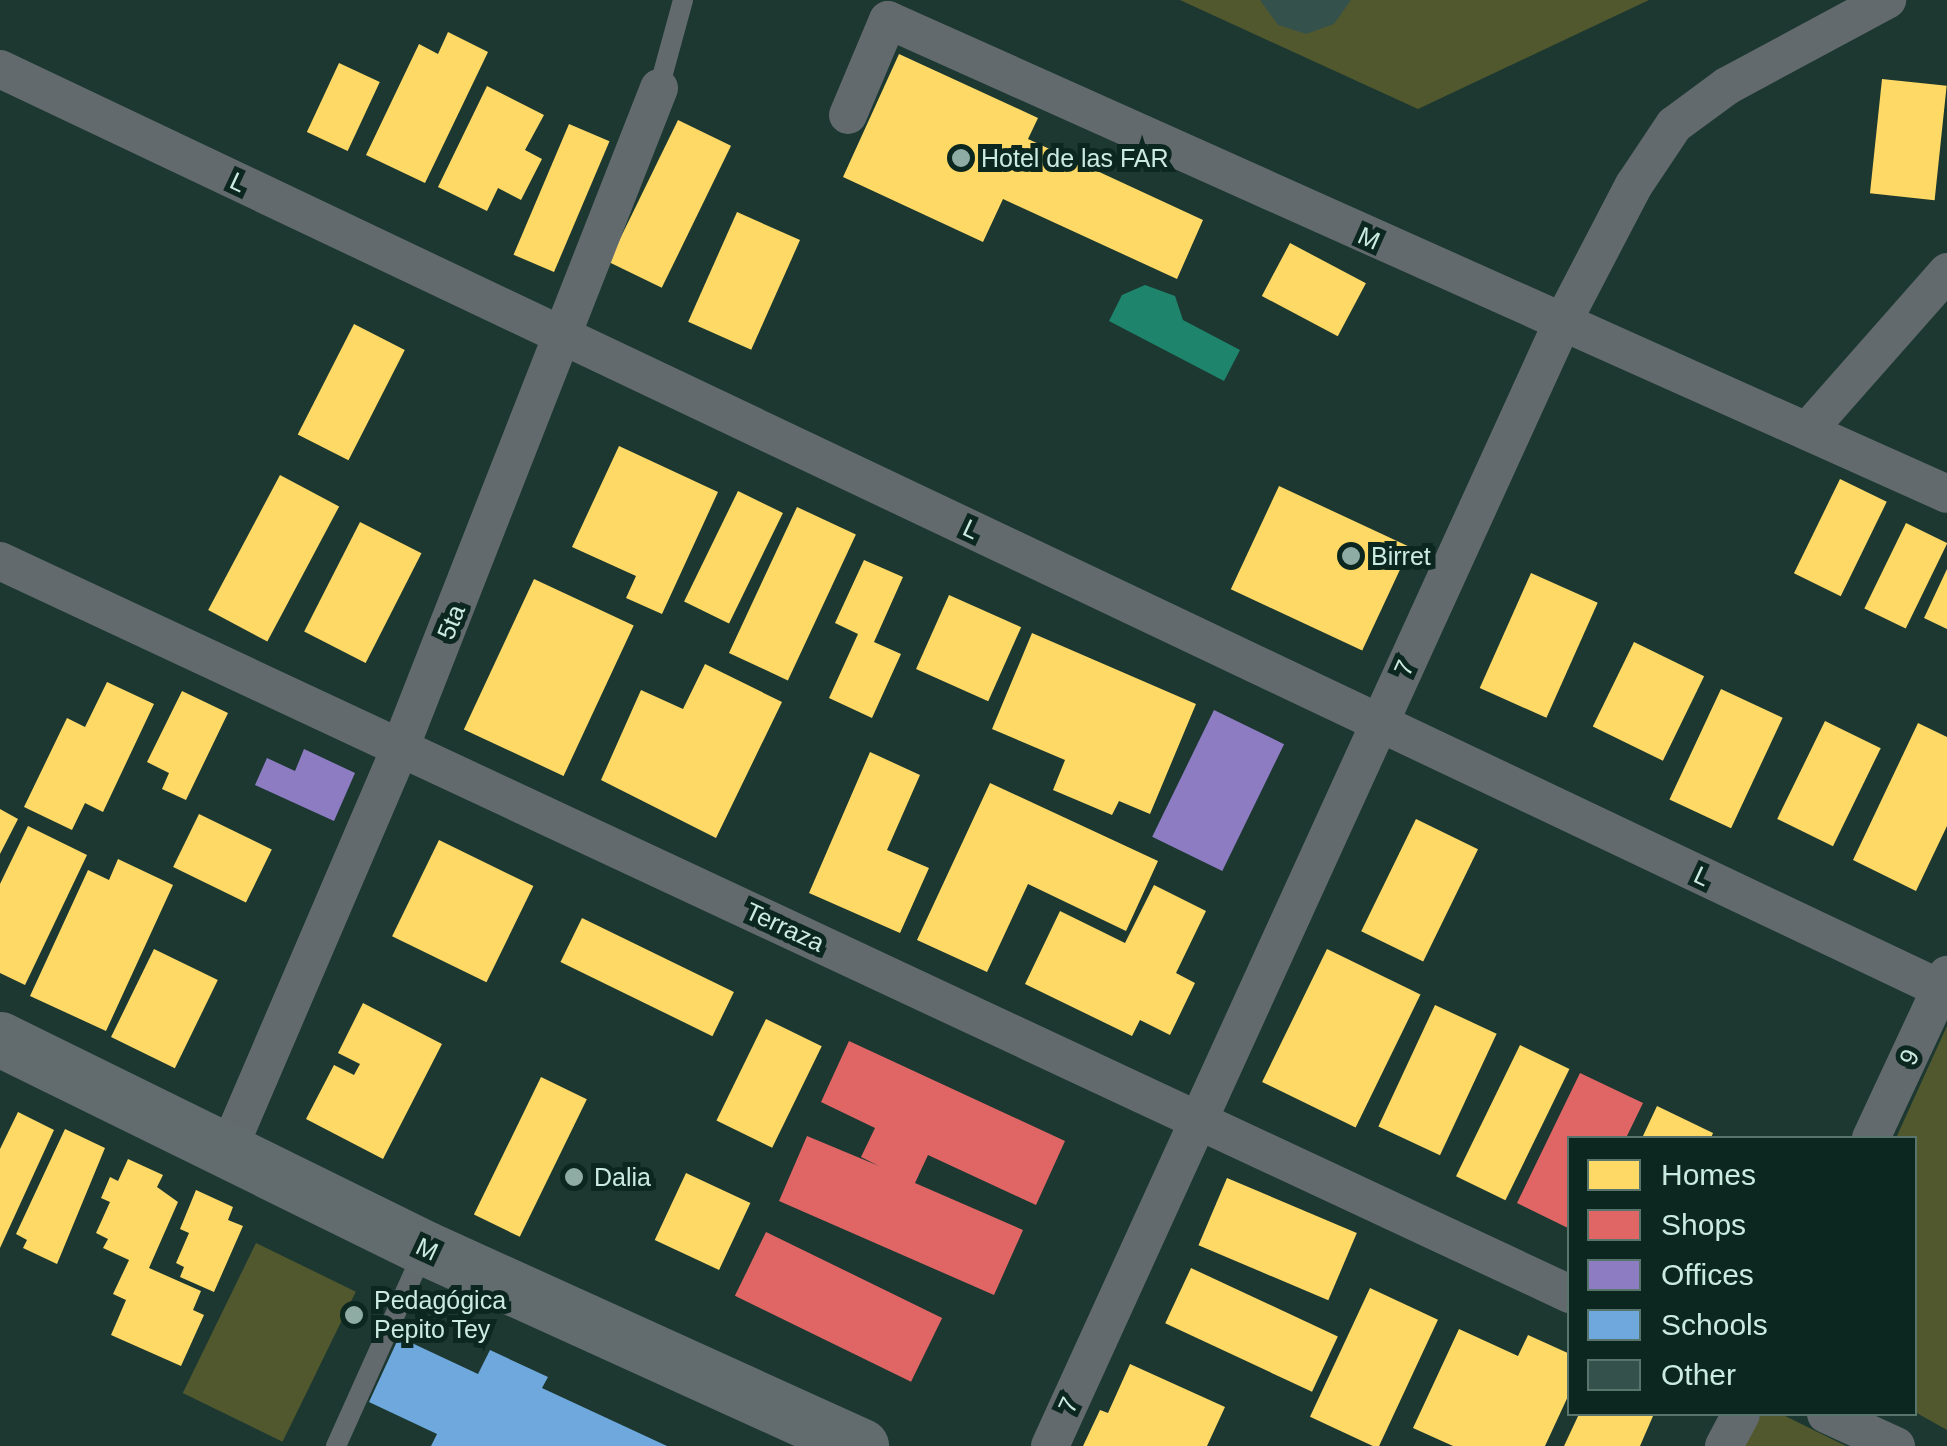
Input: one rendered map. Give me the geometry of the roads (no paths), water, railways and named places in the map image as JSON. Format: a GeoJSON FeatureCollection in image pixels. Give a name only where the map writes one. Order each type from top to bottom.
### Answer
{"type":"FeatureCollection","features":[{"type":"Feature","properties":{"kind":"street","name":"7"},"geometry":{"type":"LineString","coordinates":[[1050,1446],[1561,325],[1634,185],[1674,125],[1727,86],[1888,0]]}},
{"type":"Feature","properties":{"kind":"street","name":"M"},"geometry":{"type":"LineString","coordinates":[[848,115],[888,20],[1561,325],[1947,494]]}},
{"type":"Feature","properties":{"kind":"street","name":"L"},"geometry":{"type":"LineString","coordinates":[[0,69],[1380,723],[1944,982]]}},
{"type":"Feature","properties":{"kind":"street","name":"5ta"},"geometry":{"type":"LineString","coordinates":[[228,1150],[400,748],[565,337],[659,88]]}},
{"type":"Feature","properties":{"kind":"street"},"geometry":{"type":"LineString","coordinates":[[1808,431],[1947,272]]}},
{"type":"Feature","properties":{"kind":"street","name":"Terraza"},"geometry":{"type":"LineString","coordinates":[[0,561],[1567,1293]]}},
{"type":"Feature","properties":{"kind":"street","name":"9"},"geometry":{"type":"LineString","coordinates":[[1872,1136],[1944,982]]}},
{"type":"Feature","properties":{"kind":"street","name":"M"},"geometry":{"type":"LineString","coordinates":[[0,1039],[425,1248],[861,1446]]}},
{"type":"Feature","properties":{"kind":"street"},"geometry":{"type":"LineString","coordinates":[[1724,1446],[1740,1416]]}},
{"type":"Feature","properties":{"kind":"street"},"geometry":{"type":"LineString","coordinates":[[1830,1416],[1896,1446]]}},
{"type":"Feature","properties":{"kind":"lane"},"geometry":{"type":"LineString","coordinates":[[659,88],[683,0]]}},
{"type":"Feature","properties":{"kind":"lane"},"geometry":{"type":"LineString","coordinates":[[336,1446],[425,1248]]}},
{"type":"Feature","properties":{"kind":"place","name":"Hotel de las FAR"},"geometry":{"type":"Point","coordinates":[961,158]}},
{"type":"Feature","properties":{"kind":"place","name":"Birret"},"geometry":{"type":"Point","coordinates":[1351,556]}},
{"type":"Feature","properties":{"kind":"place","name":"Dalia"},"geometry":{"type":"Point","coordinates":[574,1177]}},
{"type":"Feature","properties":{"kind":"place","name":"Pedagógica Pepito Tey"},"geometry":{"type":"Point","coordinates":[354,1315]}}]}
